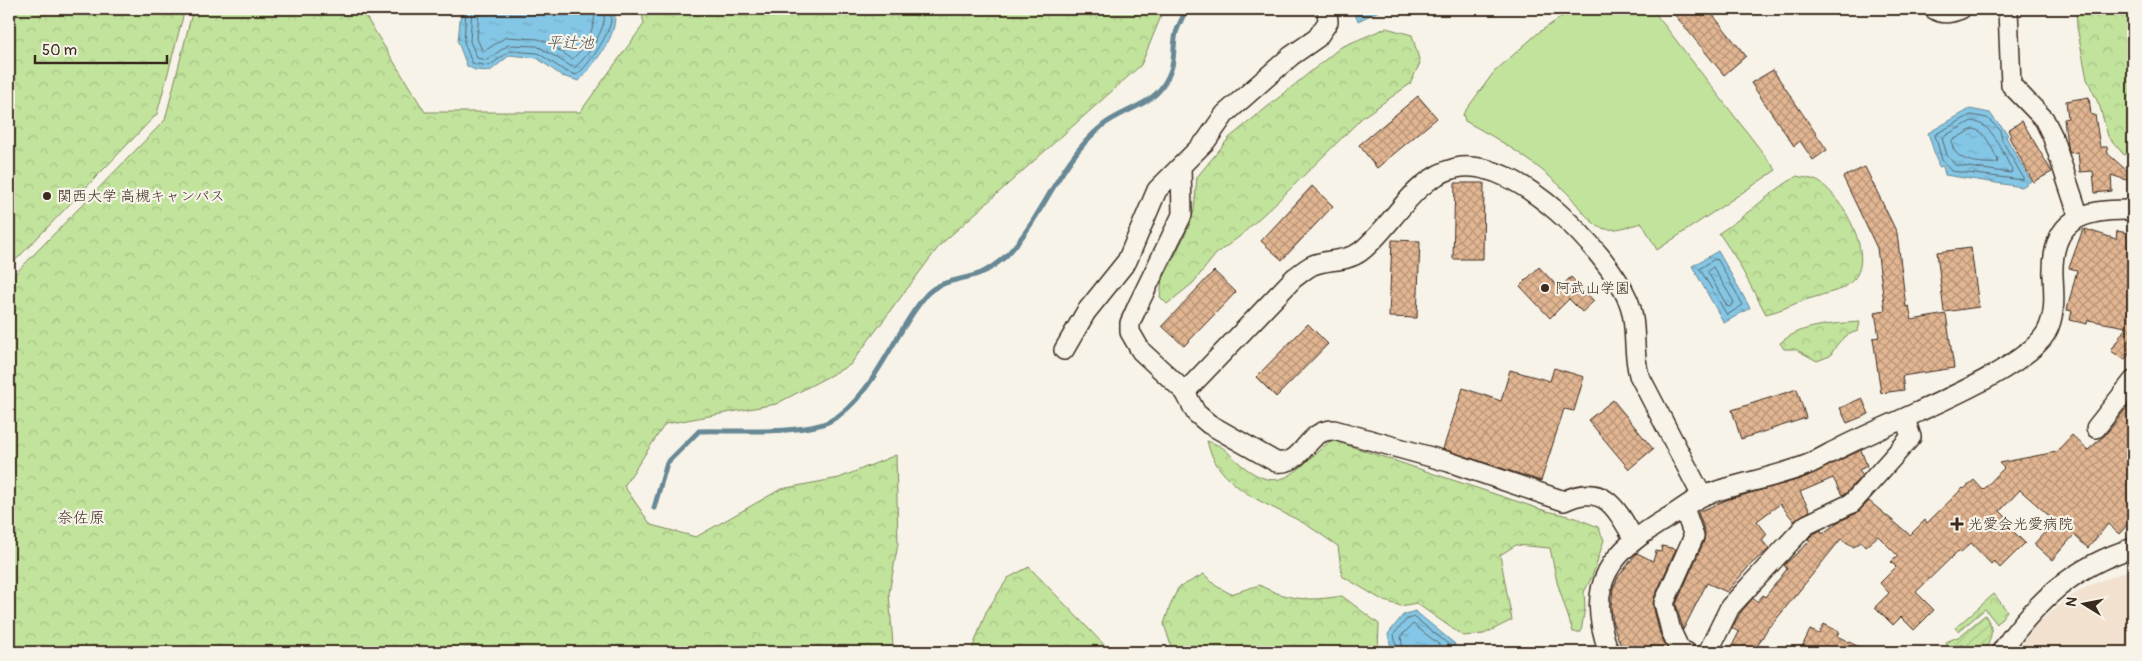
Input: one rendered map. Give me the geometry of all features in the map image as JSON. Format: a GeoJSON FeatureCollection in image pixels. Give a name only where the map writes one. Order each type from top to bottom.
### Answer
{"type":"FeatureCollection","features":[{"type":"Feature","properties":{"kind":"street"},"geometry":{"type":"LineString","coordinates":[[1064,350],[1086,312],[1127,262],[1157,190],[1206,141],[1225,114],[1291,56],[1317,38],[1328,22],[1326,9]]}},
{"type":"Feature","properties":{"kind":"street"},"geometry":{"type":"LineString","coordinates":[[1934,9],[1940,13],[1952,13],[1961,9]]}},
{"type":"Feature","properties":{"kind":"street"},"geometry":{"type":"LineString","coordinates":[[2008,9],[2012,85],[2044,119],[2052,135],[2079,216]]}},
{"type":"Feature","properties":{"kind":"street"},"geometry":{"type":"LineString","coordinates":[[1181,166],[1182,215],[1138,305],[1130,323],[1130,332],[1141,351],[1186,392],[1196,412],[1209,424],[1276,462],[1288,463],[1293,460],[1314,435],[1326,430],[1334,430],[1449,462],[1564,500],[1578,494],[1594,495],[1614,505],[1634,539]]}},
{"type":"Feature","properties":{"kind":"street"},"geometry":{"type":"LineString","coordinates":[[1186,392],[1294,278],[1313,265],[1347,259],[1360,251],[1396,212],[1435,176],[1456,168],[1479,167],[1504,175],[1559,212],[1580,231],[1616,277],[1629,301],[1634,324],[1634,358],[1638,375],[1702,496]]}},
{"type":"Feature","properties":{"kind":"street"},"geometry":{"type":"LineString","coordinates":[[1609,652],[1600,630],[1600,593],[1614,559],[1634,539],[1702,496],[1808,464],[1905,418],[2013,363],[2039,341],[2045,333],[2053,312],[2055,246],[2067,225],[2079,216],[2108,210],[2133,210]]}},
{"type":"Feature","properties":{"kind":"street"},"geometry":{"type":"LineString","coordinates":[[2096,428],[2133,381]]}},
{"type":"Feature","properties":{"kind":"street"},"geometry":{"type":"LineString","coordinates":[[1708,652],[1730,607],[1806,525],[1852,503],[1911,437],[1905,418]]}},
{"type":"Feature","properties":{"kind":"street"},"geometry":{"type":"LineString","coordinates":[[1684,508],[1694,536],[1664,603],[1671,631],[1680,650],[1686,652]]}},
{"type":"Feature","properties":{"kind":"street"},"geometry":{"type":"LineString","coordinates":[[2001,652],[2042,600],[2097,562],[2133,548]]}},
{"type":"Feature","properties":{"kind":"shaded area"},"geometry":{"type":"Polygon","coordinates":[[[2133,569],[2133,652],[2017,652],[2033,627],[2068,598],[2090,585],[2133,569]]]}},
{"type":"Feature","properties":{"kind":"green space","name":"関西大学 高槻キャンパス"},"geometry":{"type":"Polygon","coordinates":[[[9,9],[185,9],[157,114],[9,267],[9,9]]]}},
{"type":"Feature","properties":{"kind":"green space"},"geometry":{"type":"Polygon","coordinates":[[[193,9],[361,9],[425,112],[580,112],[644,24],[641,9],[1164,9],[1141,65],[940,245],[850,365],[776,404],[665,424],[624,486],[651,525],[696,537],[781,489],[839,478],[896,455],[898,544],[889,593],[893,645],[907,652],[9,652],[9,280],[165,120],[193,9]]]}},
{"type":"Feature","properties":{"kind":"green space"},"geometry":{"type":"Polygon","coordinates":[[[1573,9],[1652,9],[1776,170],[1657,250],[1642,223],[1611,229],[1597,226],[1546,173],[1507,145],[1465,121],[1463,114],[1494,72],[1538,33],[1573,9]]]}},
{"type":"Feature","properties":{"kind":"green space"},"geometry":{"type":"Polygon","coordinates":[[[2076,9],[2133,9],[2133,150],[2124,155],[2108,136],[2100,107],[2087,79],[2077,27],[2076,9]]]}},
{"type":"Feature","properties":{"kind":"green space"},"geometry":{"type":"Polygon","coordinates":[[[1386,28],[1412,35],[1420,63],[1410,84],[1363,117],[1281,198],[1239,237],[1216,254],[1193,283],[1167,304],[1160,297],[1162,281],[1186,233],[1194,211],[1197,177],[1229,138],[1341,47],[1386,28]]]}},
{"type":"Feature","properties":{"kind":"green space"},"geometry":{"type":"Polygon","coordinates":[[[1797,176],[1819,182],[1828,189],[1846,213],[1858,241],[1861,256],[1859,269],[1854,279],[1842,289],[1766,314],[1735,257],[1719,233],[1797,176]]]}},
{"type":"Feature","properties":{"kind":"green space"},"geometry":{"type":"Polygon","coordinates":[[[1860,322],[1858,331],[1841,340],[1830,356],[1817,361],[1795,349],[1784,349],[1780,343],[1798,332],[1818,326],[1860,322]]]}},
{"type":"Feature","properties":{"kind":"green space"},"geometry":{"type":"Polygon","coordinates":[[[1332,440],[1543,510],[1576,518],[1598,527],[1604,540],[1592,577],[1584,592],[1585,607],[1581,632],[1573,632],[1557,582],[1550,548],[1516,545],[1500,555],[1512,620],[1484,634],[1463,636],[1416,603],[1401,606],[1384,601],[1342,576],[1338,546],[1312,528],[1255,498],[1230,480],[1212,456],[1207,441],[1222,448],[1254,474],[1267,479],[1279,479],[1299,468],[1332,440]]]}},
{"type":"Feature","properties":{"kind":"green space"},"geometry":{"type":"Polygon","coordinates":[[[1029,567],[1111,652],[971,652],[986,612],[1008,578],[1029,567]]]}},
{"type":"Feature","properties":{"kind":"green space"},"geometry":{"type":"Polygon","coordinates":[[[1204,574],[1216,586],[1231,594],[1259,585],[1290,597],[1319,599],[1342,596],[1379,624],[1378,652],[1173,652],[1164,624],[1170,606],[1178,588],[1204,574]]]}},
{"type":"Feature","properties":{"kind":"green space"},"geometry":{"type":"Polygon","coordinates":[[[1994,594],[2007,611],[1997,624],[1985,609],[1959,631],[1955,628],[1994,594]]]}},
{"type":"Feature","properties":{"kind":"green space"},"geometry":{"type":"Polygon","coordinates":[[[1985,615],[1990,625],[1991,634],[1984,652],[1967,652],[1963,644],[1949,650],[1946,642],[1960,636],[1985,615]]]}},
{"type":"Feature","properties":{"kind":"water","name":"平辻池"},"geometry":{"type":"Polygon","coordinates":[[[461,9],[614,9],[615,19],[605,48],[579,81],[562,76],[537,58],[510,55],[490,71],[475,70],[467,66],[458,42],[461,9]]]}},
{"type":"Feature","properties":{"kind":"water"},"geometry":{"type":"Polygon","coordinates":[[[1352,9],[1383,9],[1358,21],[1352,9]]]}},
{"type":"Feature","properties":{"kind":"water"},"geometry":{"type":"Polygon","coordinates":[[[1970,109],[1990,113],[2004,129],[2008,135],[2006,137],[2031,181],[2022,187],[1945,175],[1943,166],[1939,167],[1928,133],[1970,109]]]}},
{"type":"Feature","properties":{"kind":"water"},"geometry":{"type":"Polygon","coordinates":[[[1718,251],[1750,308],[1724,323],[1692,266],[1718,251]]]}},
{"type":"Feature","properties":{"kind":"water"},"geometry":{"type":"Polygon","coordinates":[[[1415,611],[1455,644],[1452,652],[1392,652],[1388,634],[1403,615],[1415,611]]]}},
{"type":"Feature","properties":{"kind":"building"},"geometry":{"type":"Polygon","coordinates":[[[1670,9],[1708,9],[1746,56],[1724,75],[1670,9]]]}},
{"type":"Feature","properties":{"kind":"building"},"geometry":{"type":"Polygon","coordinates":[[[1773,70],[1827,150],[1813,160],[1800,141],[1794,146],[1751,83],[1773,70]]]}},
{"type":"Feature","properties":{"kind":"building"},"geometry":{"type":"Polygon","coordinates":[[[1418,96],[1437,118],[1377,168],[1359,145],[1418,96]]]}},
{"type":"Feature","properties":{"kind":"building"},"geometry":{"type":"Polygon","coordinates":[[[2089,97],[2091,115],[2095,115],[2100,147],[2107,147],[2108,154],[2133,176],[2133,182],[2111,175],[2112,191],[2095,193],[2093,171],[2080,172],[2078,152],[2070,153],[2067,146],[2064,119],[2068,118],[2066,101],[2089,97]]]}},
{"type":"Feature","properties":{"kind":"building"},"geometry":{"type":"Polygon","coordinates":[[[2022,121],[2052,172],[2033,182],[2009,137],[2011,136],[2008,130],[2022,121]]]}},
{"type":"Feature","properties":{"kind":"building"},"geometry":{"type":"Polygon","coordinates":[[[1865,167],[1897,233],[1906,307],[1909,306],[1912,320],[1946,314],[1954,368],[1902,376],[1904,390],[1881,393],[1873,338],[1879,337],[1875,312],[1885,310],[1877,248],[1843,177],[1865,167]]]}},
{"type":"Feature","properties":{"kind":"building"},"geometry":{"type":"Polygon","coordinates":[[[1455,183],[1484,183],[1483,259],[1453,259],[1455,183]]]}},
{"type":"Feature","properties":{"kind":"building"},"geometry":{"type":"Polygon","coordinates":[[[1312,186],[1333,206],[1282,260],[1261,241],[1312,186]]]}},
{"type":"Feature","properties":{"kind":"building"},"geometry":{"type":"Polygon","coordinates":[[[2083,229],[2086,234],[2085,229],[2116,239],[2117,231],[2133,234],[2133,347],[2125,360],[2111,351],[2126,327],[2088,320],[2087,324],[2070,320],[2072,311],[2067,310],[2077,270],[2069,268],[2083,229]]]}},
{"type":"Feature","properties":{"kind":"building"},"geometry":{"type":"Polygon","coordinates":[[[1392,240],[1420,241],[1417,318],[1389,317],[1392,240]]]}},
{"type":"Feature","properties":{"kind":"building"},"geometry":{"type":"Polygon","coordinates":[[[1971,248],[1979,307],[1944,312],[1937,252],[1971,248]]]}},
{"type":"Feature","properties":{"kind":"building"},"geometry":{"type":"Polygon","coordinates":[[[1539,267],[1559,288],[1571,277],[1594,301],[1582,312],[1569,299],[1550,318],[1520,286],[1539,267]]]}},
{"type":"Feature","properties":{"kind":"building"},"geometry":{"type":"Polygon","coordinates":[[[1214,271],[1236,292],[1184,346],[1162,326],[1214,271]]]}},
{"type":"Feature","properties":{"kind":"building"},"geometry":{"type":"Polygon","coordinates":[[[1308,324],[1328,344],[1276,397],[1256,377],[1308,324]]]}},
{"type":"Feature","properties":{"kind":"building"},"geometry":{"type":"Polygon","coordinates":[[[1554,368],[1584,377],[1574,411],[1564,409],[1541,481],[1443,449],[1463,388],[1501,401],[1510,370],[1550,381],[1554,368]]]}},
{"type":"Feature","properties":{"kind":"building"},"geometry":{"type":"Polygon","coordinates":[[[1797,389],[1806,418],[1741,439],[1732,410],[1797,389]]]}},
{"type":"Feature","properties":{"kind":"building"},"geometry":{"type":"Polygon","coordinates":[[[1862,398],[1869,414],[1847,423],[1840,408],[1862,398]]]}},
{"type":"Feature","properties":{"kind":"building"},"geometry":{"type":"Polygon","coordinates":[[[1613,400],[1653,449],[1629,469],[1588,420],[1613,400]]]}},
{"type":"Feature","properties":{"kind":"building"},"geometry":{"type":"Polygon","coordinates":[[[2133,400],[2133,519],[2119,534],[2108,524],[2088,548],[2074,535],[2052,560],[2034,544],[2055,521],[2020,490],[2000,511],[2011,522],[2007,525],[2025,543],[2000,568],[1994,561],[1991,564],[1971,543],[1960,553],[1958,551],[1916,592],[1934,610],[1914,630],[1901,617],[1893,625],[1875,607],[1889,593],[1880,583],[1896,567],[1891,562],[1898,556],[1878,536],[1865,547],[1861,542],[1854,547],[1841,539],[1769,626],[1754,652],[1738,652],[1731,648],[1739,632],[1732,628],[1741,612],[1753,598],[1757,602],[1763,595],[1765,597],[1787,569],[1784,565],[1810,541],[1808,539],[1813,534],[1821,530],[1822,534],[1838,522],[1857,513],[1869,501],[1910,535],[1925,520],[1927,523],[1963,488],[1974,480],[1983,490],[2004,468],[1999,463],[2056,452],[2072,435],[2088,450],[2105,435],[2133,400]]]}},
{"type":"Feature","properties":{"kind":"building"},"geometry":{"type":"Polygon","coordinates":[[[1861,450],[1867,466],[1859,470],[1862,475],[1845,494],[1842,495],[1833,478],[1800,492],[1810,511],[1794,521],[1780,504],[1757,521],[1767,534],[1762,540],[1769,549],[1750,565],[1727,592],[1707,583],[1683,630],[1676,604],[1704,541],[1705,532],[1698,512],[1729,499],[1801,479],[1861,450]]]}},
{"type":"Feature","properties":{"kind":"building"},"geometry":{"type":"Polygon","coordinates":[[[1662,546],[1676,549],[1654,598],[1653,605],[1660,634],[1669,652],[1623,652],[1613,624],[1611,607],[1613,589],[1618,577],[1637,553],[1653,561],[1656,551],[1661,552],[1662,546]]]}},
{"type":"Feature","properties":{"kind":"building"},"geometry":{"type":"Polygon","coordinates":[[[1824,624],[1839,632],[1837,636],[1869,652],[1808,652],[1801,649],[1810,630],[1819,634],[1824,624]]]}},
{"type":"Feature","properties":{"kind":"waterway"},"geometry":{"type":"LineString","coordinates":[[654,508],[667,463],[699,431],[766,431],[802,428],[830,421],[845,411],[859,397],[871,380],[916,308],[928,293],[939,285],[984,272],[1006,256],[1031,225],[1062,172],[1087,140],[1109,121],[1142,104],[1156,94],[1170,72],[1178,28],[1185,12],[1192,9]]}},
{"type":"Feature","properties":{"kind":"place","name":"関西大学 高槻キャンパス"},"geometry":{"type":"Point","coordinates":[47,196]}},
{"type":"Feature","properties":{"kind":"place","name":"阿武山学園"},"geometry":{"type":"Point","coordinates":[1545,288]}},
{"type":"Feature","properties":{"kind":"place","name":"光愛会光愛病院"},"geometry":{"type":"Point","coordinates":[1957,524]}},
{"type":"Feature","properties":{"kind":"district","name":"奈佐原"},"geometry":{"type":"Point","coordinates":[81,517]}}]}
